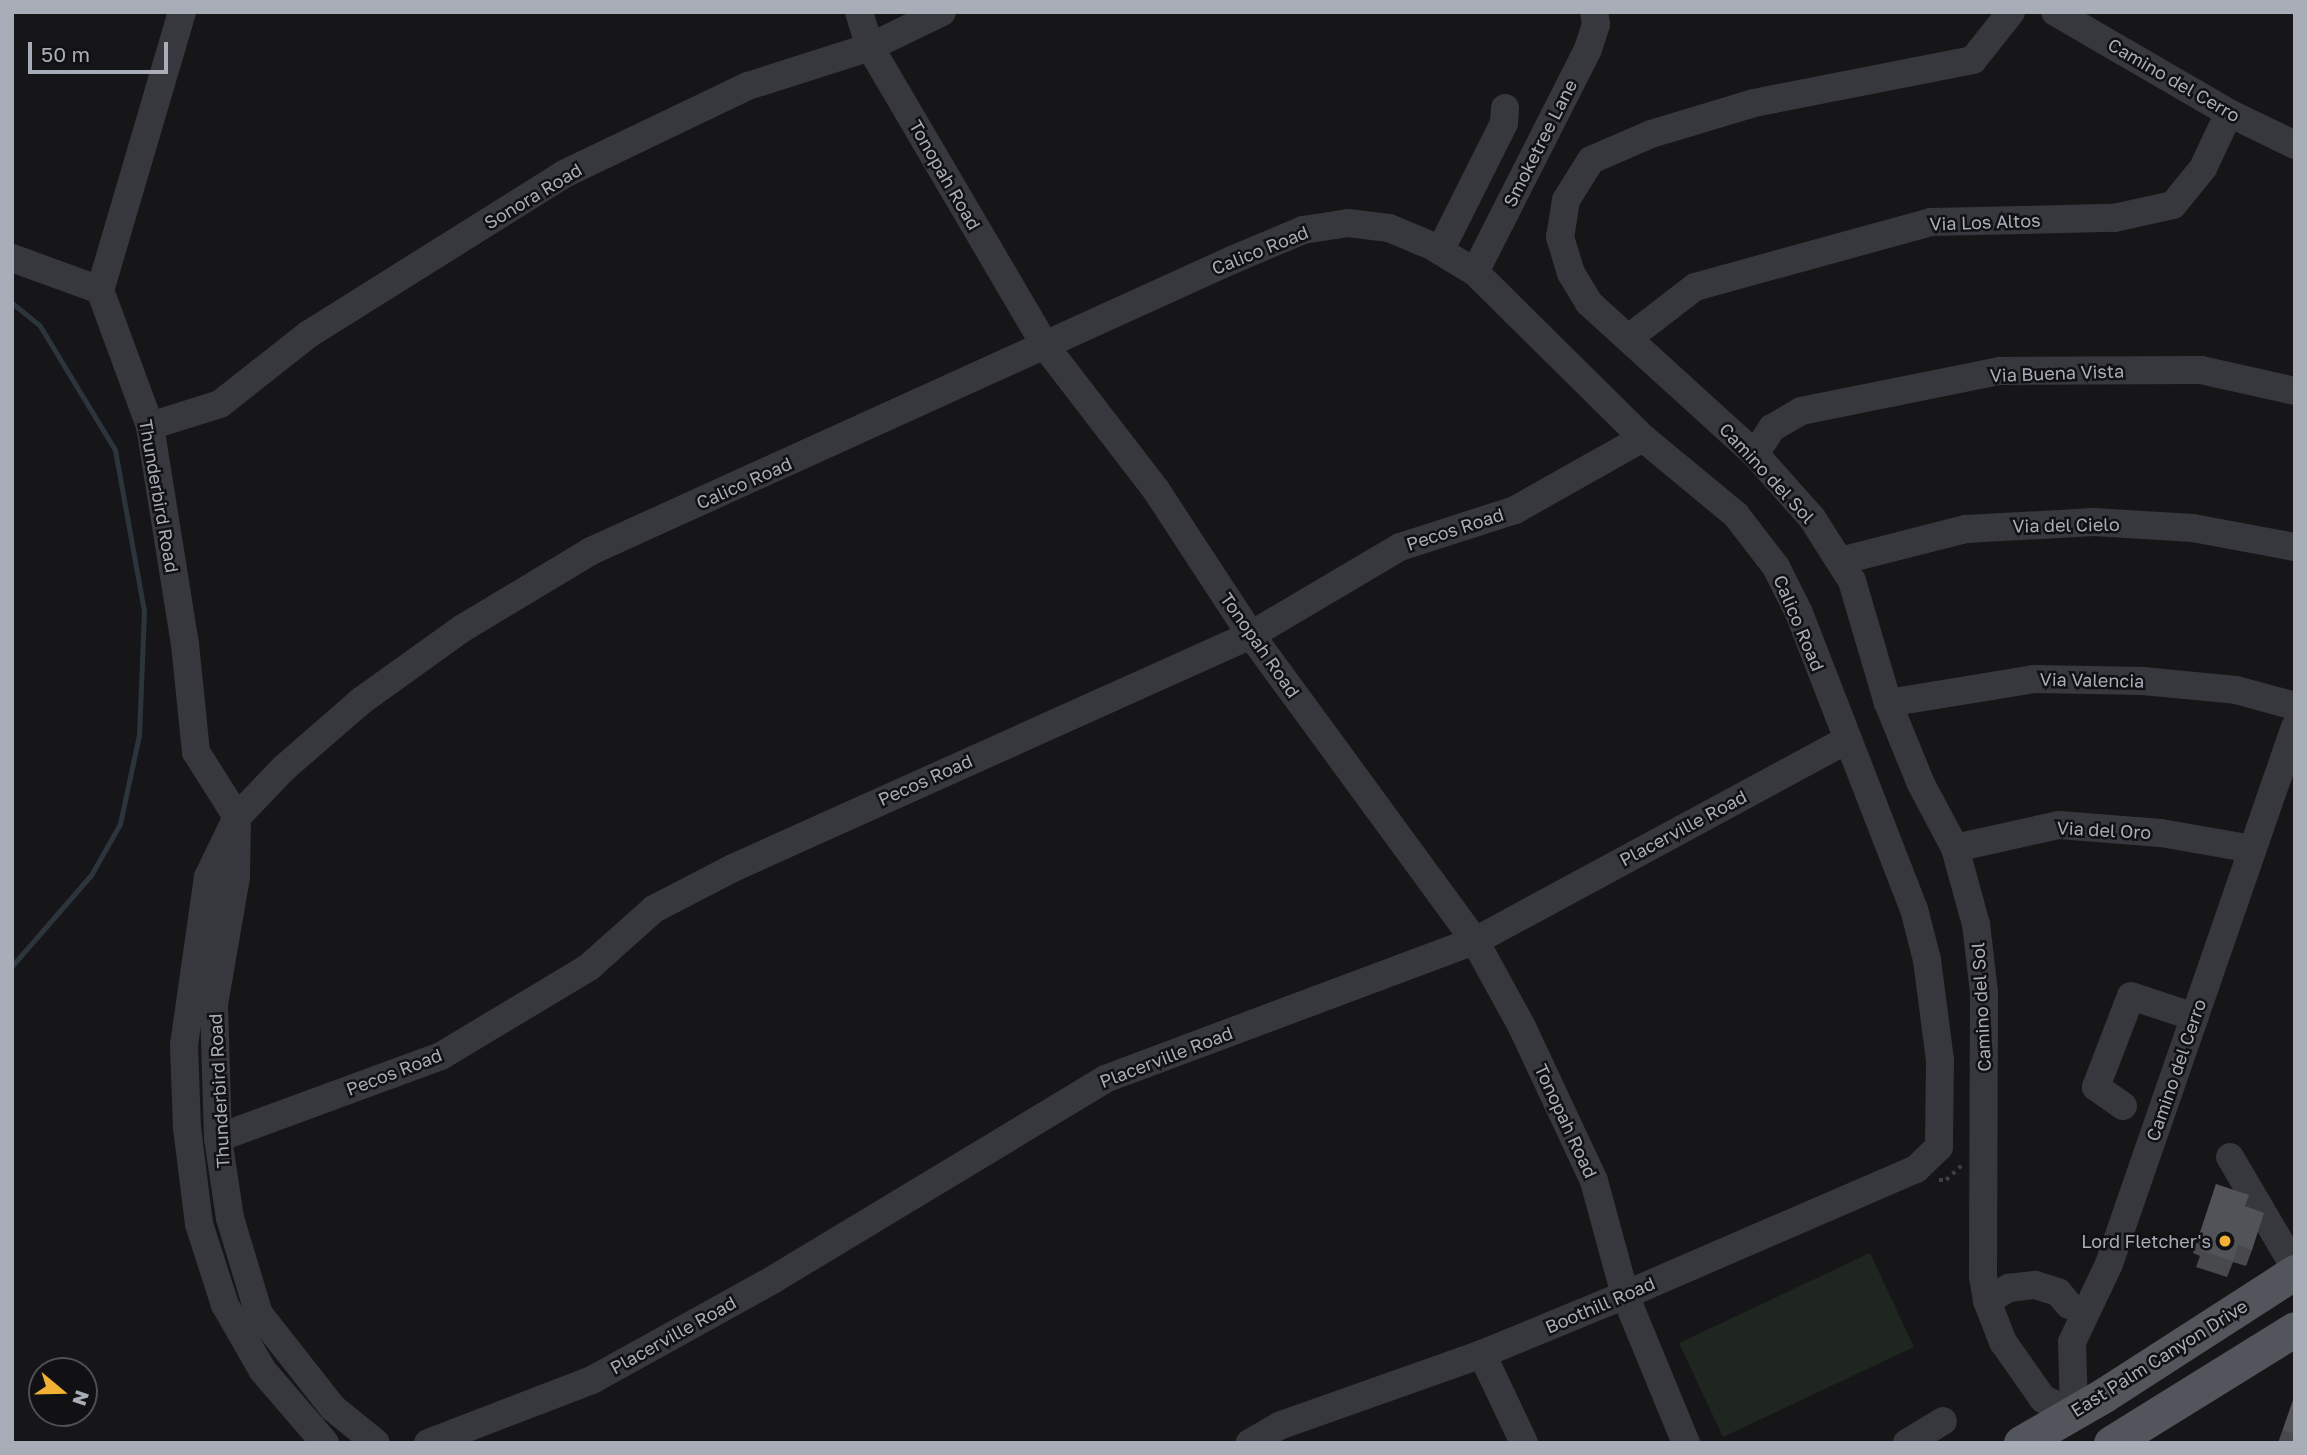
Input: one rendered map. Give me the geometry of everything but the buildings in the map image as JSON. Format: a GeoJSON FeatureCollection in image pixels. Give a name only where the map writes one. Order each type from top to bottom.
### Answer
{"type":"FeatureCollection","features":[{"type":"Feature","properties":{"kind":"main road","name":"East Palm Canyon Drive"},"geometry":{"type":"LineString","coordinates":[[2021,1443],[2078,1427],[2295,1270]]}},
{"type":"Feature","properties":{"kind":"main road"},"geometry":{"type":"LineString","coordinates":[[2111,1443],[2295,1329]]}},
{"type":"Feature","properties":{"kind":"street"},"geometry":{"type":"LineString","coordinates":[[12,258],[100,289],[181,12]]}},
{"type":"Feature","properties":{"kind":"street","name":"Tonopah Road"},"geometry":{"type":"LineString","coordinates":[[859,12],[870,47],[1046,347],[1156,490],[1251,635],[1475,941],[1522,1027],[1594,1181],[1625,1295],[1686,1443]]}},
{"type":"Feature","properties":{"kind":"street","name":"Sonora Road"},"geometry":{"type":"LineString","coordinates":[[150,426],[220,404],[309,334],[564,174],[748,86],[870,47],[943,12]]}},
{"type":"Feature","properties":{"kind":"street","name":"Smoketree Lane"},"geometry":{"type":"LineString","coordinates":[[1475,272],[1588,49],[1597,24],[1594,12]]}},
{"type":"Feature","properties":{"kind":"street","name":"Camino del Sol"},"geometry":{"type":"LineString","coordinates":[[2011,12],[1973,60],[1754,103],[1651,134],[1591,160],[1566,200],[1560,237],[1571,273],[1589,303],[1630,337],[1755,454],[1812,518],[1852,581],[1888,703],[1921,784],[1955,848],[1976,925],[1984,992],[1985,1289],[2003,1342],[2043,1399],[2078,1427]]}},
{"type":"Feature","properties":{"kind":"street","name":"Camino del Cerro"},"geometry":{"type":"LineString","coordinates":[[2055,12],[2229,113],[2295,145]]}},
{"type":"Feature","properties":{"kind":"street"},"geometry":{"type":"LineString","coordinates":[[1440,251],[1504,123],[1505,108]]}},
{"type":"Feature","properties":{"kind":"street","name":"Via Los Altos"},"geometry":{"type":"LineString","coordinates":[[1630,337],[1695,286],[1931,222],[2114,218],[2173,205],[2203,168],[2229,113]]}},
{"type":"Feature","properties":{"kind":"street","name":"Calico Road"},"geometry":{"type":"LineString","coordinates":[[237,817],[284,768],[361,701],[463,628],[592,551],[1303,230],[1349,223],[1389,228],[1440,251],[1475,272],[1643,438],[1736,515],[1776,567],[1799,613],[1845,741],[1914,909],[1927,960],[1940,1060],[1939,1147]]}},
{"type":"Feature","properties":{"kind":"street","name":"Thunderbird Road"},"geometry":{"type":"LineString","coordinates":[[100,289],[150,426],[185,644],[196,752],[237,817],[236,877],[214,1004],[218,1138],[230,1218],[259,1314],[333,1408],[376,1443]]}},
{"type":"Feature","properties":{"kind":"street","name":"Via Buena Vista"},"geometry":{"type":"LineString","coordinates":[[1755,454],[1772,428],[1801,411],[2000,371],[2201,370],[2295,391]]}},
{"type":"Feature","properties":{"kind":"street","name":"Pecos Road"},"geometry":{"type":"LineString","coordinates":[[218,1138],[441,1056],[589,967],[654,909],[721,874],[900,790],[1251,635],[1400,547],[1515,510],[1643,438]]}},
{"type":"Feature","properties":{"kind":"street","name":"Via del Cielo"},"geometry":{"type":"LineString","coordinates":[[1840,561],[1966,529],[2094,522],[2193,528],[2295,547]]}},
{"type":"Feature","properties":{"kind":"street","name":"Via Valencia"},"geometry":{"type":"LineString","coordinates":[[1888,703],[2034,679],[2143,681],[2236,690],[2295,706]]}},
{"type":"Feature","properties":{"kind":"street","name":"Camino del Cerro"},"geometry":{"type":"LineString","coordinates":[[2084,1296],[2194,1017],[2295,727]]}},
{"type":"Feature","properties":{"kind":"street","name":"Placerville Road"},"geometry":{"type":"LineString","coordinates":[[428,1443],[592,1380],[786,1272],[1105,1079],[1475,941],[1845,741]]}},
{"type":"Feature","properties":{"kind":"street","name":"Thunderbird Road"},"geometry":{"type":"LineString","coordinates":[[237,817],[208,877],[184,1045],[187,1128],[199,1224],[225,1305],[263,1371],[325,1443]]}},
{"type":"Feature","properties":{"kind":"street","name":"Via del Oro"},"geometry":{"type":"LineString","coordinates":[[1955,848],[2059,825],[2161,832],[2253,849]]}},
{"type":"Feature","properties":{"kind":"street"},"geometry":{"type":"LineString","coordinates":[[2123,1106],[2096,1087],[2131,996],[2194,1017]]}},
{"type":"Feature","properties":{"kind":"street","name":"Boothill Road"},"geometry":{"type":"LineString","coordinates":[[1250,1443],[1279,1426],[1482,1354],[1625,1295],[1916,1169],[1939,1147]]}},
{"type":"Feature","properties":{"kind":"street"},"geometry":{"type":"LineString","coordinates":[[2230,1157],[2295,1270]]}},
{"type":"Feature","properties":{"kind":"street"},"geometry":{"type":"LineString","coordinates":[[1985,1289],[2035,1285],[2084,1296],[2072,1342],[2078,1427]]}},
{"type":"Feature","properties":{"kind":"street"},"geometry":{"type":"LineString","coordinates":[[1482,1354],[1524,1443]]}},
{"type":"Feature","properties":{"kind":"street"},"geometry":{"type":"LineString","coordinates":[[1908,1443],[1943,1421]]}},
{"type":"Feature","properties":{"kind":"shaded area"},"geometry":{"type":"Polygon","coordinates":[[[1870,1253],[1914,1347],[1723,1437],[1679,1343],[1870,1253]]]}},
{"type":"Feature","properties":{"kind":"waterway"},"geometry":{"type":"LineString","coordinates":[[12,303],[40,326],[115,450],[144,611],[139,735],[120,824],[91,875],[12,966]]}},
{"type":"Feature","properties":{"kind":"place","name":"Lord Fletcher's"},"geometry":{"type":"Point","coordinates":[2225,1241]}}]}
